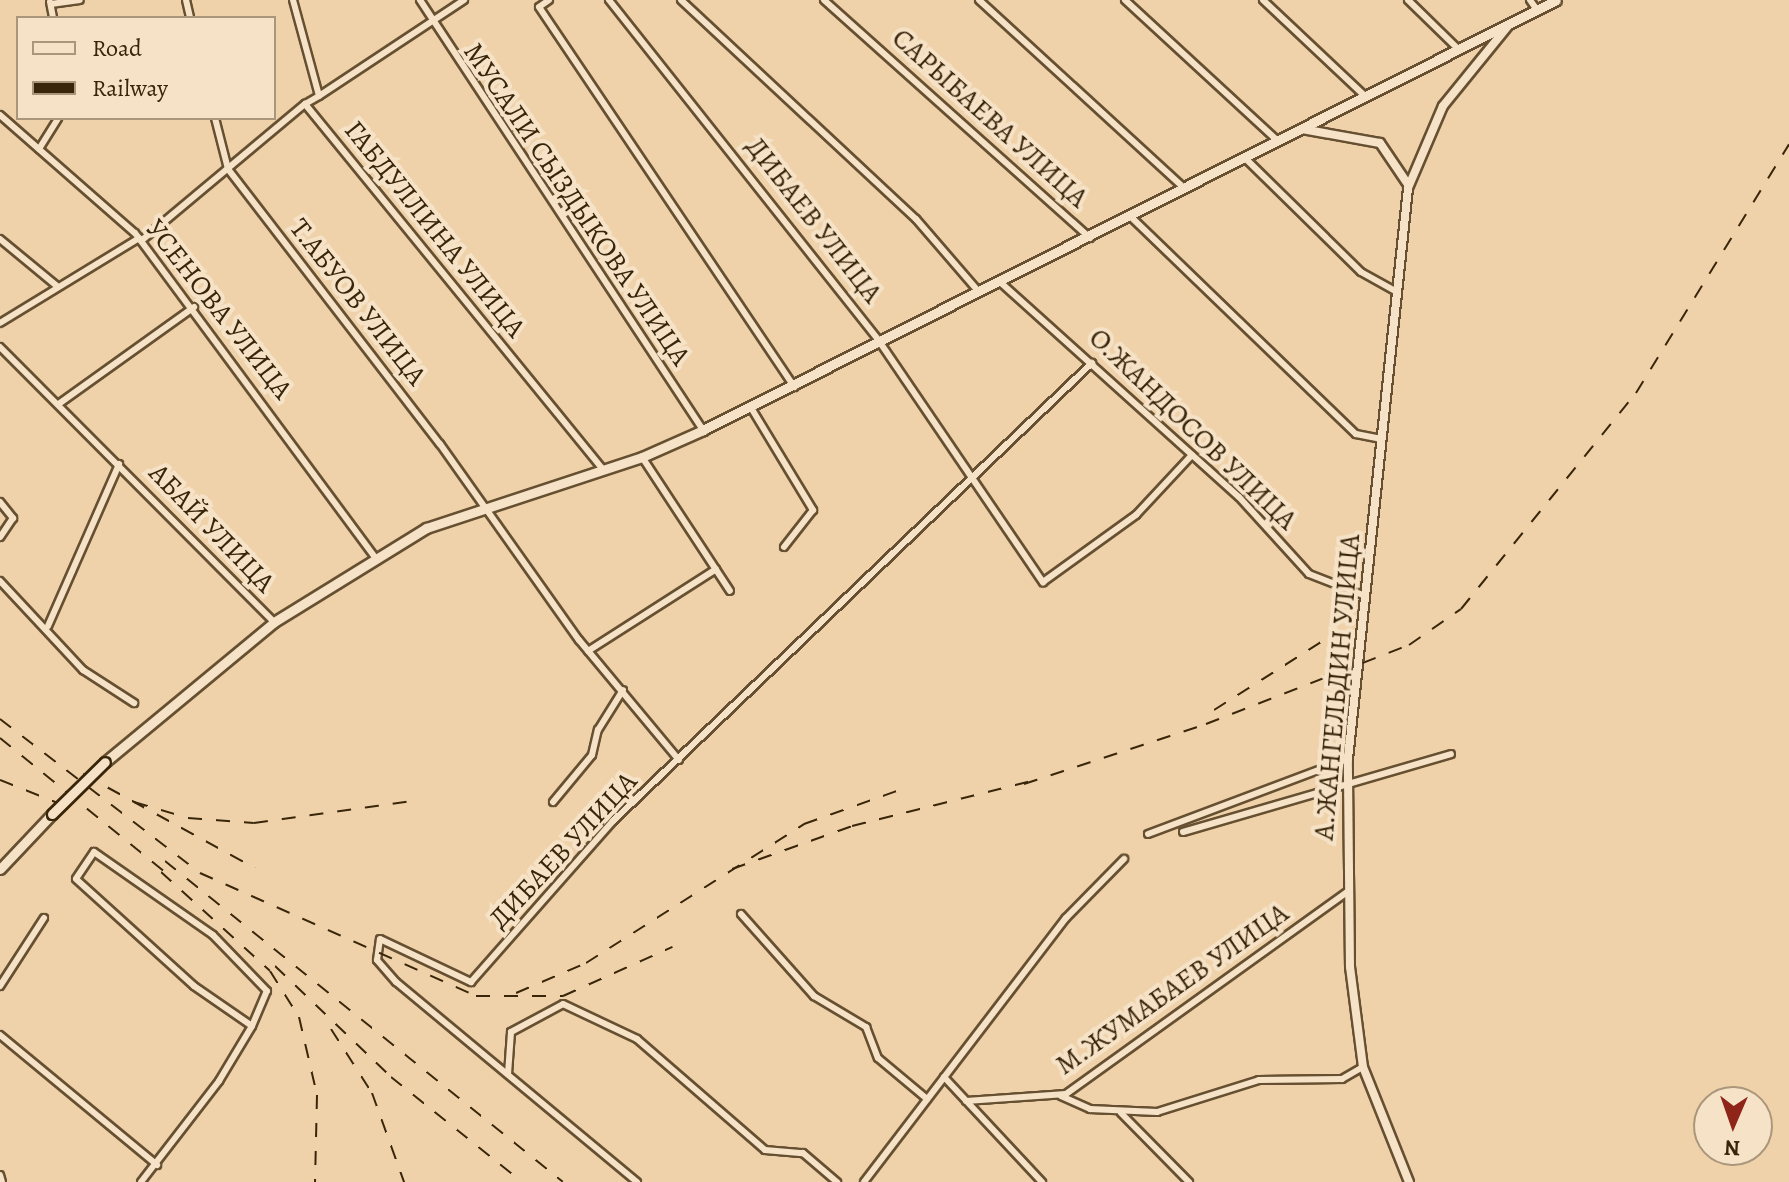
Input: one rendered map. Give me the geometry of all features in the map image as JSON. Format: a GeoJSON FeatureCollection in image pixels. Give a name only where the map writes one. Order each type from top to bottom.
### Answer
{"type":"FeatureCollection","features":[{"type":"Feature","properties":{"kind":"main road"},"geometry":{"type":"LineString","coordinates":[[0,869],[105,762],[274,622],[374,556],[483,506],[642,457],[703,430],[1090,238],[1556,0]]}},
{"type":"Feature","properties":{"kind":"street"},"geometry":{"type":"LineString","coordinates":[[50,2],[80,0]]}},
{"type":"Feature","properties":{"kind":"street"},"geometry":{"type":"LineString","coordinates":[[293,0],[319,96]]}},
{"type":"Feature","properties":{"kind":"street","name":"МУСАЛИ СЫЗДЫКОВА УЛИЦА"},"geometry":{"type":"LineString","coordinates":[[420,0],[430,25],[703,430]]}},
{"type":"Feature","properties":{"kind":"street"},"geometry":{"type":"LineString","coordinates":[[0,323],[57,286],[140,240],[305,104],[464,0]]}},
{"type":"Feature","properties":{"kind":"street"},"geometry":{"type":"LineString","coordinates":[[549,0],[539,7],[794,387]]}},
{"type":"Feature","properties":{"kind":"street","name":"ДИБАЕВ УЛИЦА"},"geometry":{"type":"LineString","coordinates":[[609,0],[879,341],[968,480],[1043,582],[1136,515],[1192,455]]}},
{"type":"Feature","properties":{"kind":"street"},"geometry":{"type":"LineString","coordinates":[[681,0],[916,219],[979,292]]}},
{"type":"Feature","properties":{"kind":"street","name":"САРЫБАЕВА УЛИЦА"},"geometry":{"type":"LineString","coordinates":[[824,0],[1090,238]]}},
{"type":"Feature","properties":{"kind":"street"},"geometry":{"type":"LineString","coordinates":[[979,0],[1185,189]]}},
{"type":"Feature","properties":{"kind":"street"},"geometry":{"type":"LineString","coordinates":[[1125,0],[1278,141]]}},
{"type":"Feature","properties":{"kind":"street"},"geometry":{"type":"LineString","coordinates":[[1263,0],[1365,96]]}},
{"type":"Feature","properties":{"kind":"street"},"geometry":{"type":"LineString","coordinates":[[1408,0],[1458,49]]}},
{"type":"Feature","properties":{"kind":"street"},"geometry":{"type":"LineString","coordinates":[[1530,0],[1537,10]]}},
{"type":"Feature","properties":{"kind":"street","name":"А.ЖАНГЕЛЬДИН УЛИЦА"},"geometry":{"type":"LineString","coordinates":[[1409,1182],[1363,1067],[1348,891],[1348,759],[1408,188],[1443,106],[1508,25]]}},
{"type":"Feature","properties":{"kind":"street","name":"ГАБДУЛЛИНА УЛИЦА"},"geometry":{"type":"LineString","coordinates":[[305,104],[603,470]]}},
{"type":"Feature","properties":{"kind":"street","name":"УСЕНОВА УЛИЦА"},"geometry":{"type":"LineString","coordinates":[[0,115],[140,240],[194,307],[374,556]]}},
{"type":"Feature","properties":{"kind":"street"},"geometry":{"type":"LineString","coordinates":[[39,149],[57,120]]}},
{"type":"Feature","properties":{"kind":"street","name":"Т.АБУОВ УЛИЦА"},"geometry":{"type":"LineString","coordinates":[[216,120],[228,169],[483,506]]}},
{"type":"Feature","properties":{"kind":"street"},"geometry":{"type":"LineString","coordinates":[[1302,129],[1380,143],[1399,161],[1408,188]]}},
{"type":"Feature","properties":{"kind":"street"},"geometry":{"type":"LineString","coordinates":[[1246,159],[1361,272],[1397,292]]}},
{"type":"Feature","properties":{"kind":"street"},"geometry":{"type":"LineString","coordinates":[[1130,216],[1356,434],[1382,439]]}},
{"type":"Feature","properties":{"kind":"street"},"geometry":{"type":"LineString","coordinates":[[0,239],[57,286]]}},
{"type":"Feature","properties":{"kind":"street","name":"О.ЖАНДОСОВ УЛИЦА"},"geometry":{"type":"LineString","coordinates":[[1000,282],[1192,455],[1309,574],[1363,595]]}},
{"type":"Feature","properties":{"kind":"street"},"geometry":{"type":"LineString","coordinates":[[60,403],[194,307]]}},
{"type":"Feature","properties":{"kind":"street","name":"АБАЙ УЛИЦА"},"geometry":{"type":"LineString","coordinates":[[0,347],[60,403],[274,622]]}},
{"type":"Feature","properties":{"kind":"street","name":"ДИБАЕВ УЛИЦА"},"geometry":{"type":"LineString","coordinates":[[508,1074],[409,994],[376,954],[380,939],[461,983],[482,971],[613,821],[1092,363]]}},
{"type":"Feature","properties":{"kind":"street"},"geometry":{"type":"LineString","coordinates":[[750,406],[813,510],[784,547]]}},
{"type":"Feature","properties":{"kind":"street"},"geometry":{"type":"LineString","coordinates":[[642,457],[730,591]]}},
{"type":"Feature","properties":{"kind":"street","name":"АБАЙ УЛИЦА"},"geometry":{"type":"LineString","coordinates":[[48,626],[119,464]]}},
{"type":"Feature","properties":{"kind":"street"},"geometry":{"type":"LineString","coordinates":[[0,502],[13,518],[0,537]]}},
{"type":"Feature","properties":{"kind":"street"},"geometry":{"type":"LineString","coordinates":[[483,506],[588,651],[679,760]]}},
{"type":"Feature","properties":{"kind":"street"},"geometry":{"type":"LineString","coordinates":[[588,651],[716,569]]}},
{"type":"Feature","properties":{"kind":"street"},"geometry":{"type":"LineString","coordinates":[[0,581],[48,626],[83,670],[134,703]]}},
{"type":"Feature","properties":{"kind":"street","name":"ДИБАЕВ УЛИЦА"},"geometry":{"type":"LineString","coordinates":[[553,802],[592,755],[598,730],[623,690]]}},
{"type":"Feature","properties":{"kind":"street"},"geometry":{"type":"LineString","coordinates":[[1183,832],[1451,754]]}},
{"type":"Feature","properties":{"kind":"street"},"geometry":{"type":"LineString","coordinates":[[1148,834],[1348,759]]}},
{"type":"Feature","properties":{"kind":"street"},"geometry":{"type":"LineString","coordinates":[[141,1182],[157,1165],[252,1026],[267,991],[254,970],[94,852],[76,879],[194,986],[252,1026]]}},
{"type":"Feature","properties":{"kind":"street"},"geometry":{"type":"LineString","coordinates":[[864,1182],[1066,918],[1124,859]]}},
{"type":"Feature","properties":{"kind":"street","name":"М.ЖУМАБАЕВ УЛИЦА"},"geometry":{"type":"LineString","coordinates":[[966,1101],[1057,1095],[1348,891]]}},
{"type":"Feature","properties":{"kind":"street"},"geometry":{"type":"LineString","coordinates":[[741,914],[814,996],[866,1027],[878,1058],[927,1099]]}},
{"type":"Feature","properties":{"kind":"street"},"geometry":{"type":"LineString","coordinates":[[0,986],[44,918]]}},
{"type":"Feature","properties":{"kind":"street"},"geometry":{"type":"LineString","coordinates":[[637,1182],[508,1074],[511,1032],[563,1004],[637,1039],[765,1150],[803,1153],[837,1182]]}},
{"type":"Feature","properties":{"kind":"street"},"geometry":{"type":"LineString","coordinates":[[0,1035],[157,1165]]}},
{"type":"Feature","properties":{"kind":"street"},"geometry":{"type":"LineString","coordinates":[[1057,1095],[1121,1113],[1157,1112],[1292,1074],[1342,1079],[1363,1067]]}},
{"type":"Feature","properties":{"kind":"street"},"geometry":{"type":"LineString","coordinates":[[944,1077],[1042,1182]]}},
{"type":"Feature","properties":{"kind":"street"},"geometry":{"type":"LineString","coordinates":[[1121,1113],[1189,1182]]}},
{"type":"Feature","properties":{"kind":"street"},"geometry":{"type":"LineString","coordinates":[[0,1175],[2,1182]]}},
{"type":"Feature","properties":{"kind":"railway"},"geometry":{"type":"LineString","coordinates":[[1024,784],[1206,724],[1409,645],[1461,609],[1636,393],[1789,144]]}},
{"type":"Feature","properties":{"kind":"railway"},"geometry":{"type":"LineString","coordinates":[[1214,710],[1321,642]]}},
{"type":"Feature","properties":{"kind":"railway"},"geometry":{"type":"LineString","coordinates":[[0,719],[200,873],[476,996],[563,996],[672,947]]}},
{"type":"Feature","properties":{"kind":"railway"},"geometry":{"type":"LineString","coordinates":[[0,738],[171,877]]}},
{"type":"Feature","properties":{"kind":"railway"},"geometry":{"type":"LineString","coordinates":[[83,774],[255,868]]}},
{"type":"Feature","properties":{"kind":"railway"},"geometry":{"type":"LineString","coordinates":[[0,780],[73,809]]}},
{"type":"Feature","properties":{"kind":"railway"},"geometry":{"type":"LineString","coordinates":[[732,869],[852,826],[1035,780]]}},
{"type":"Feature","properties":{"kind":"railway"},"geometry":{"type":"LineString","coordinates":[[516,993],[586,963],[804,824],[905,788]]}},
{"type":"Feature","properties":{"kind":"railway"},"geometry":{"type":"LineString","coordinates":[[134,802],[188,818],[254,823],[419,800]]}},
{"type":"Feature","properties":{"kind":"railway"},"geometry":{"type":"LineString","coordinates":[[165,861],[563,1182]]}},
{"type":"Feature","properties":{"kind":"railway"},"geometry":{"type":"LineString","coordinates":[[161,872],[270,971],[299,1017],[317,1095],[315,1182]]}},
{"type":"Feature","properties":{"kind":"railway"},"geometry":{"type":"LineString","coordinates":[[275,966],[391,1077],[522,1182]]}},
{"type":"Feature","properties":{"kind":"railway"},"geometry":{"type":"LineString","coordinates":[[331,1029],[372,1093],[404,1182]]}}]}
